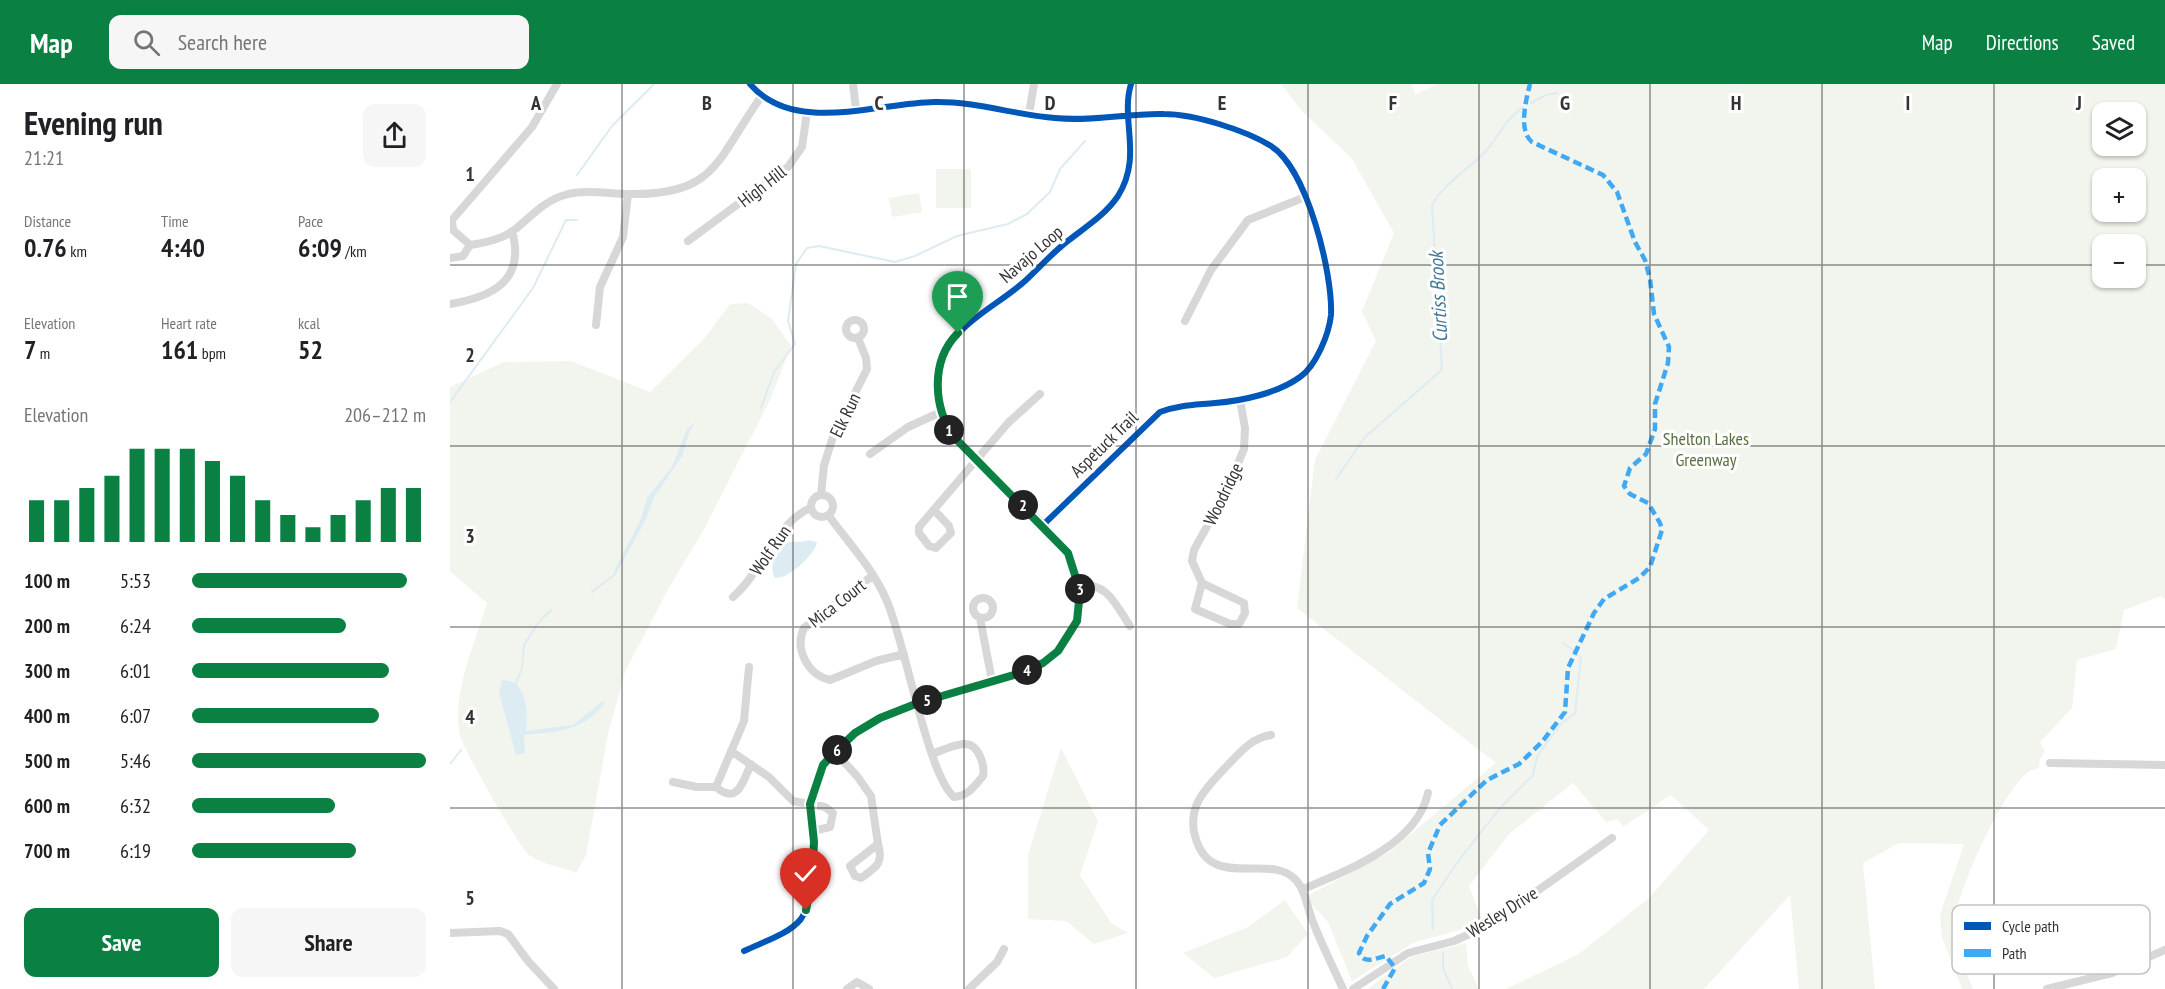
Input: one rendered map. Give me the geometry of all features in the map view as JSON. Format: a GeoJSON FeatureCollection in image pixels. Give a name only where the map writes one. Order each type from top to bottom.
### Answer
{"type":"FeatureCollection","features":[{"type":"Feature","properties":{"kind":"street"},"geometry":{"type":"LineString","coordinates":[[470,245],[453,230],[452,220],[532,127],[557,84]]}},
{"type":"Feature","properties":{"kind":"street","name":"Aspetuck Trail"},"geometry":{"type":"LineString","coordinates":[[750,84],[762,97],[807,112],[936,102],[1070,119],[1163,114],[1180,116],[1263,142],[1280,153],[1288,163],[1305,197],[1325,260],[1331,301],[1329,324],[1312,364],[1302,376],[1240,400],[1174,407],[1160,412],[1043,525]]}},
{"type":"Feature","properties":{"kind":"street"},"geometry":{"type":"LineString","coordinates":[[853,84],[856,110]]}},
{"type":"Feature","properties":{"kind":"street"},"geometry":{"type":"LineString","coordinates":[[1029,114],[1034,84]]}},
{"type":"Feature","properties":{"kind":"street","name":"Navajo Loop"},"geometry":{"type":"LineString","coordinates":[[744,951],[793,926],[806,910],[812,879],[813,831],[810,804],[823,765],[835,752],[855,733],[880,718],[918,703],[1029,669],[1058,651],[1077,621],[1081,601],[1079,584],[1071,558],[1043,525],[955,438],[941,412],[939,370],[945,352],[954,338],[1024,282],[1069,240],[1099,218],[1119,195],[1130,159],[1131,84]]}},
{"type":"Feature","properties":{"kind":"street"},"geometry":{"type":"LineString","coordinates":[[450,258],[463,256],[470,245],[498,239],[512,231],[545,204],[563,195],[582,192],[669,193],[695,182],[722,158],[762,97]]}},
{"type":"Feature","properties":{"kind":"street","name":"High Hill"},"geometry":{"type":"LineString","coordinates":[[688,241],[788,167],[802,147],[807,112]]}},
{"type":"Feature","properties":{"kind":"street"},"geometry":{"type":"LineString","coordinates":[[596,325],[600,287],[623,237],[628,194]]}},
{"type":"Feature","properties":{"kind":"street"},"geometry":{"type":"LineString","coordinates":[[1185,321],[1211,270],[1248,220],[1305,197]]}},
{"type":"Feature","properties":{"kind":"street"},"geometry":{"type":"LineString","coordinates":[[450,304],[484,297],[503,284],[514,261],[516,249],[512,231]]}},
{"type":"Feature","properties":{"kind":"street","name":"Elk Run"},"geometry":{"type":"LineString","coordinates":[[821,495],[824,465],[836,428],[867,369],[866,358],[858,338]]}},
{"type":"Feature","properties":{"kind":"street"},"geometry":{"type":"LineString","coordinates":[[935,511],[1008,423],[1040,394]]}},
{"type":"Feature","properties":{"kind":"street","name":"Woodridge"},"geometry":{"type":"LineString","coordinates":[[1202,583],[1195,609],[1230,624],[1239,624],[1246,609],[1242,600],[1202,583],[1192,565],[1192,554],[1226,492],[1244,449],[1245,428],[1240,400]]}},
{"type":"Feature","properties":{"kind":"street"},"geometry":{"type":"LineString","coordinates":[[870,454],[898,433],[941,412]]}},
{"type":"Feature","properties":{"kind":"street"},"geometry":{"type":"LineString","coordinates":[[821,495],[830,498],[833,504],[829,516],[819,518],[810,508],[813,500],[821,495]]}},
{"type":"Feature","properties":{"kind":"street","name":"Wolf Run"},"geometry":{"type":"LineString","coordinates":[[733,597],[748,581],[785,526],[810,508]]}},
{"type":"Feature","properties":{"kind":"street"},"geometry":{"type":"LineString","coordinates":[[829,516],[886,598],[932,754],[946,791],[954,797],[970,792],[983,776],[982,760],[972,746],[965,744],[932,754]]}},
{"type":"Feature","properties":{"kind":"street","name":"Mica Court"},"geometry":{"type":"LineString","coordinates":[[872,576],[804,628],[801,651],[814,673],[831,680],[876,661],[904,654]]}},
{"type":"Feature","properties":{"kind":"street"},"geometry":{"type":"LineString","coordinates":[[1079,584],[1097,585],[1105,591],[1130,626]]}},
{"type":"Feature","properties":{"kind":"street"},"geometry":{"type":"LineString","coordinates":[[980,618],[992,681]]}},
{"type":"Feature","properties":{"kind":"street"},"geometry":{"type":"LineString","coordinates":[[716,787],[744,721],[749,667]]}},
{"type":"Feature","properties":{"kind":"street"},"geometry":{"type":"LineString","coordinates":[[1271,735],[1253,740],[1201,793],[1195,804],[1193,831],[1196,843],[1213,863],[1238,870],[1278,870],[1295,879],[1303,889],[1312,920],[1343,989]]}},
{"type":"Feature","properties":{"kind":"street"},"geometry":{"type":"LineString","coordinates":[[731,751],[769,777],[793,801],[825,807],[833,813],[830,827],[813,831]]}},
{"type":"Feature","properties":{"kind":"street"},"geometry":{"type":"LineString","coordinates":[[835,752],[857,776],[871,796],[878,844]]}},
{"type":"Feature","properties":{"kind":"street"},"geometry":{"type":"LineString","coordinates":[[2050,763],[2165,765]]}},
{"type":"Feature","properties":{"kind":"street"},"geometry":{"type":"LineString","coordinates":[[673,782],[697,787],[716,787],[723,793],[732,795],[738,792],[751,764]]}},
{"type":"Feature","properties":{"kind":"street"},"geometry":{"type":"LineString","coordinates":[[1303,889],[1367,861],[1384,850],[1421,812],[1428,793]]}},
{"type":"Feature","properties":{"kind":"street","name":"Wesley Drive"},"geometry":{"type":"LineString","coordinates":[[1353,989],[1408,953],[1454,941],[1489,924],[1612,838]]}},
{"type":"Feature","properties":{"kind":"street"},"geometry":{"type":"LineString","coordinates":[[450,933],[500,931],[508,934],[528,962],[554,989]]}},
{"type":"Feature","properties":{"kind":"street"},"geometry":{"type":"LineString","coordinates":[[969,989],[997,962],[1004,949]]}},
{"type":"Feature","properties":{"kind":"street"},"geometry":{"type":"LineString","coordinates":[[2150,957],[2165,950]]}},
{"type":"Feature","properties":{"kind":"street"},"geometry":{"type":"LineString","coordinates":[[2047,989],[2108,974]]}},
{"type":"Feature","properties":{"kind":"street"},"geometry":{"type":"LineString","coordinates":[[847,989],[857,982],[869,989]]}},
{"type":"Feature","properties":{"kind":"green space","name":"Shelton Lakes Greenway"},"geometry":{"type":"Polygon","coordinates":[[[1281,84],[1412,84],[1415,95],[1437,84],[2165,84],[2165,599],[2161,596],[2124,610],[2116,649],[2077,660],[2072,708],[2040,742],[2045,752],[2040,759],[2039,768],[2027,773],[2016,784],[2005,801],[1981,846],[1958,905],[1952,905],[1952,963],[1942,937],[1940,915],[1964,844],[1899,843],[1863,863],[1875,989],[1799,989],[1790,895],[1704,989],[1506,989],[1579,954],[1649,898],[1709,830],[1671,795],[1623,827],[1618,819],[1606,822],[1573,783],[1509,834],[1469,886],[1482,920],[1463,929],[1413,943],[1352,981],[1328,922],[1305,897],[1388,853],[1496,763],[1297,608],[1315,460],[1376,341],[1362,311],[1394,233],[1352,159],[1301,110],[1281,84]]]}},
{"type":"Feature","properties":{"kind":"green space"},"geometry":{"type":"Polygon","coordinates":[[[936,169],[971,169],[971,208],[936,208],[936,169]]]}},
{"type":"Feature","properties":{"kind":"green space"},"geometry":{"type":"Polygon","coordinates":[[[919,193],[922,212],[892,217],[889,198],[919,193]]]}},
{"type":"Feature","properties":{"kind":"green space"},"geometry":{"type":"Polygon","coordinates":[[[748,303],[771,318],[791,346],[770,400],[704,529],[666,593],[625,672],[608,734],[586,855],[576,873],[545,863],[529,855],[523,848],[479,774],[459,732],[458,716],[462,683],[487,603],[450,571],[450,387],[504,362],[571,361],[650,392],[704,339],[730,304],[748,303]]]}},
{"type":"Feature","properties":{"kind":"green space"},"geometry":{"type":"Polygon","coordinates":[[[1061,748],[1098,821],[1080,875],[1111,923],[1128,933],[1094,944],[1066,921],[1028,919],[1028,855],[1061,748]]]}},
{"type":"Feature","properties":{"kind":"green space"},"geometry":{"type":"Polygon","coordinates":[[[1285,900],[1308,934],[1287,957],[1214,978],[1183,953],[1248,927],[1285,900]]]}},
{"type":"Feature","properties":{"kind":"green space"},"geometry":{"type":"Polygon","coordinates":[[[1466,943],[1468,966],[1479,989],[1367,989],[1411,957],[1466,943]]]}},
{"type":"Feature","properties":{"kind":"green space","name":"Shelton Lakes Greenway"},"geometry":{"type":"Polygon","coordinates":[[[1956,974],[1967,974],[1973,989],[1962,989],[1956,974]]]}},
{"type":"Feature","properties":{"kind":"shaded area"},"geometry":{"type":"Polygon","coordinates":[[[697,421],[690,430],[682,456],[654,497],[646,519],[615,576],[614,571],[641,519],[647,498],[672,467],[687,429],[697,421]]]}},
{"type":"Feature","properties":{"kind":"shaded area"},"geometry":{"type":"Polygon","coordinates":[[[808,540],[817,542],[812,553],[793,571],[780,578],[775,578],[772,568],[781,547],[790,542],[808,540]]]}},
{"type":"Feature","properties":{"kind":"shaded area"},"geometry":{"type":"Polygon","coordinates":[[[502,680],[511,681],[522,691],[527,715],[526,731],[573,725],[603,701],[605,703],[596,713],[578,725],[559,731],[524,735],[525,753],[516,755],[499,693],[502,680]]]}},
{"type":"Feature","properties":{"kind":"waterway"},"geometry":{"type":"LineString","coordinates":[[577,175],[612,126],[654,84]]}},
{"type":"Feature","properties":{"kind":"waterway","name":"Curtiss Brook"},"geometry":{"type":"LineString","coordinates":[[1531,103],[1546,95],[1557,93]]}},
{"type":"Feature","properties":{"kind":"waterway","name":"Curtiss Brook"},"geometry":{"type":"LineString","coordinates":[[1336,479],[1365,437],[1442,370],[1432,205],[1448,185],[1484,153],[1511,117],[1523,107]]}},
{"type":"Feature","properties":{"kind":"waterway"},"geometry":{"type":"LineString","coordinates":[[761,408],[774,372],[795,344],[788,321],[796,264],[807,248],[819,246],[895,262],[915,256],[957,236],[1008,224],[1027,214],[1050,192],[1060,169],[1085,141]]}},
{"type":"Feature","properties":{"kind":"waterway"},"geometry":{"type":"LineString","coordinates":[[450,402],[533,288],[566,220],[577,220]]}},
{"type":"Feature","properties":{"kind":"waterway"},"geometry":{"type":"LineString","coordinates":[[592,592],[615,574]]}},
{"type":"Feature","properties":{"kind":"waterway"},"geometry":{"type":"LineString","coordinates":[[515,686],[522,668],[524,645],[539,622],[551,610]]}},
{"type":"Feature","properties":{"kind":"waterway"},"geometry":{"type":"LineString","coordinates":[[1563,643],[1573,650]]}},
{"type":"Feature","properties":{"kind":"waterway"},"geometry":{"type":"LineString","coordinates":[[1433,929],[1432,900],[1459,860],[1501,807],[1533,775],[1537,757],[1551,737],[1562,723],[1575,713],[1581,657],[1578,655]]}},
{"type":"Feature","properties":{"kind":"waterway"},"geometry":{"type":"LineString","coordinates":[[450,764],[461,750]]}},
{"type":"Feature","properties":{"kind":"waterway"},"geometry":{"type":"LineString","coordinates":[[1443,953],[1443,968],[1452,989]]}},
{"type":"Feature","properties":{"kind":"marked path"},"geometry":{"type":"LineString","coordinates":[[1383,989],[1395,968],[1386,956],[1371,960],[1361,957],[1359,953],[1367,936],[1390,904],[1424,883],[1430,869],[1428,853],[1440,825],[1487,780],[1519,764],[1542,742],[1565,712],[1568,668],[1594,613],[1604,599],[1639,578],[1650,567],[1662,530],[1648,503],[1630,494],[1624,486],[1630,468],[1646,454],[1655,429],[1655,404],[1668,363],[1669,347],[1654,314],[1650,279],[1645,260],[1635,242],[1617,192],[1603,175],[1532,142],[1528,137],[1525,131],[1524,115],[1530,84]]}},
{"type":"Feature","properties":{"kind":"cycle path"},"geometry":{"type":"LineString","coordinates":[[750,84],[768,99],[789,108],[813,112],[949,102],[1069,119],[1150,114],[1190,117],[1248,134],[1271,146],[1284,158],[1296,176],[1315,223],[1322,249],[1328,274],[1331,315],[1325,340],[1306,372],[1281,388],[1259,395],[1160,412],[1043,525]]}},
{"type":"Feature","properties":{"kind":"cycle path"},"geometry":{"type":"LineString","coordinates":[[744,951],[796,925],[805,912],[813,866],[812,805],[815,787],[822,769],[835,751],[856,733],[878,719],[927,701],[1002,680],[1047,660],[1063,646],[1074,628],[1079,609],[1080,588],[1069,557],[1049,530],[969,453],[948,426],[938,397],[941,363],[947,349],[965,327],[1025,281],[1057,250],[1102,215],[1118,196],[1129,167],[1128,98],[1131,84]]}},
{"type":"Feature","properties":{"kind":"route"},"geometry":{"type":"LineString","coordinates":[[806,910],[812,879],[814,842],[810,804],[814,784],[823,765],[835,752],[855,733],[880,718],[918,703],[1017,674],[1043,663],[1058,651],[1069,637],[1078,616],[1081,601],[1079,584],[1074,564],[1068,553],[955,438],[944,420],[938,388],[939,370],[945,352],[958,333]]}}]}
